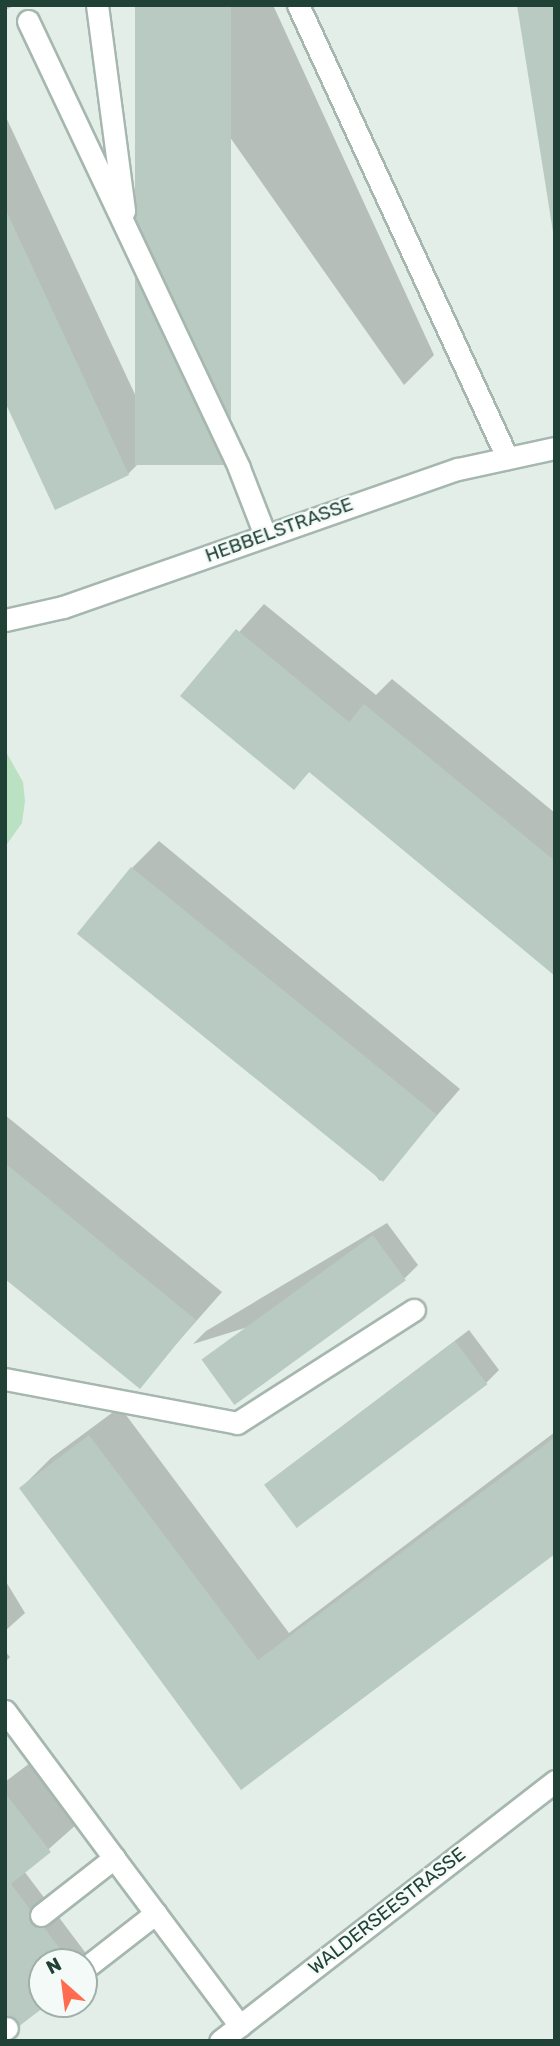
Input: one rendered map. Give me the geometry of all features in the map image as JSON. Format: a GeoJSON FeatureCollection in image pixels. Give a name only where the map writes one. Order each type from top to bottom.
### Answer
{"type":"FeatureCollection","features":[{"type":"Feature","properties":{"kind":"street"},"geometry":{"type":"LineString","coordinates":[[97,5],[127,232]]}},
{"type":"Feature","properties":{"kind":"street"},"geometry":{"type":"LineString","coordinates":[[298,5],[507,458]]}},
{"type":"Feature","properties":{"kind":"street"},"geometry":{"type":"LineString","coordinates":[[28,21],[239,468],[265,535]]}},
{"type":"Feature","properties":{"kind":"street","name":"HEBBELSTRASSE"},"geometry":{"type":"LineString","coordinates":[[5,620],[63,607],[458,469],[555,448]]}},
{"type":"Feature","properties":{"kind":"street"},"geometry":{"type":"LineString","coordinates":[[5,1379],[237,1423],[414,1310]]}},
{"type":"Feature","properties":{"kind":"street"},"geometry":{"type":"LineString","coordinates":[[5,1711],[240,2026]]}},
{"type":"Feature","properties":{"kind":"street","name":"WALDERSEESTRASSE"},"geometry":{"type":"LineString","coordinates":[[220,2041],[555,1782]]}},
{"type":"Feature","properties":{"kind":"street"},"geometry":{"type":"LineString","coordinates":[[40,1915],[114,1858]]}},
{"type":"Feature","properties":{"kind":"street"},"geometry":{"type":"LineString","coordinates":[[98,1958],[156,1913]]}},
{"type":"Feature","properties":{"kind":"green space"},"geometry":{"type":"Polygon","coordinates":[[[5,750],[23,782],[25,801],[22,823],[5,847],[5,750]]]}},
{"type":"Feature","properties":{"kind":"building"},"geometry":{"type":"Polygon","coordinates":[[[135,5],[231,5],[231,465],[135,465],[135,5]]]}},
{"type":"Feature","properties":{"kind":"building"},"geometry":{"type":"Polygon","coordinates":[[[517,5],[555,5],[555,232],[553,232],[517,5]]]}},
{"type":"Feature","properties":{"kind":"building"},"geometry":{"type":"Polygon","coordinates":[[[5,208],[129,475],[55,510],[5,402],[5,208]]]}},
{"type":"Feature","properties":{"kind":"building"},"geometry":{"type":"Polygon","coordinates":[[[236,629],[349,722],[364,704],[555,861],[555,976],[309,772],[294,790],[180,696],[236,629]]]}},
{"type":"Feature","properties":{"kind":"building"},"geometry":{"type":"Polygon","coordinates":[[[131,867],[437,1115],[383,1182],[77,934],[131,867]]]}},
{"type":"Feature","properties":{"kind":"building"},"geometry":{"type":"Polygon","coordinates":[[[5,1163],[196,1320],[140,1389],[5,1279],[5,1163]]]}},
{"type":"Feature","properties":{"kind":"building"},"geometry":{"type":"Polygon","coordinates":[[[373,1235],[406,1280],[234,1405],[201,1360],[373,1235]]]}},
{"type":"Feature","properties":{"kind":"building"},"geometry":{"type":"Polygon","coordinates":[[[455,1341],[487,1384],[297,1528],[264,1485],[455,1341]]]}},
{"type":"Feature","properties":{"kind":"building"},"geometry":{"type":"Polygon","coordinates":[[[89,1435],[258,1660],[555,1437],[555,1554],[241,1790],[19,1488],[89,1435]]]}},
{"type":"Feature","properties":{"kind":"building"},"geometry":{"type":"Polygon","coordinates":[[[5,1793],[51,1852],[11,1884],[59,1948],[28,1948],[30,2018],[14,2030],[5,2018],[5,1793]]]}}]}
